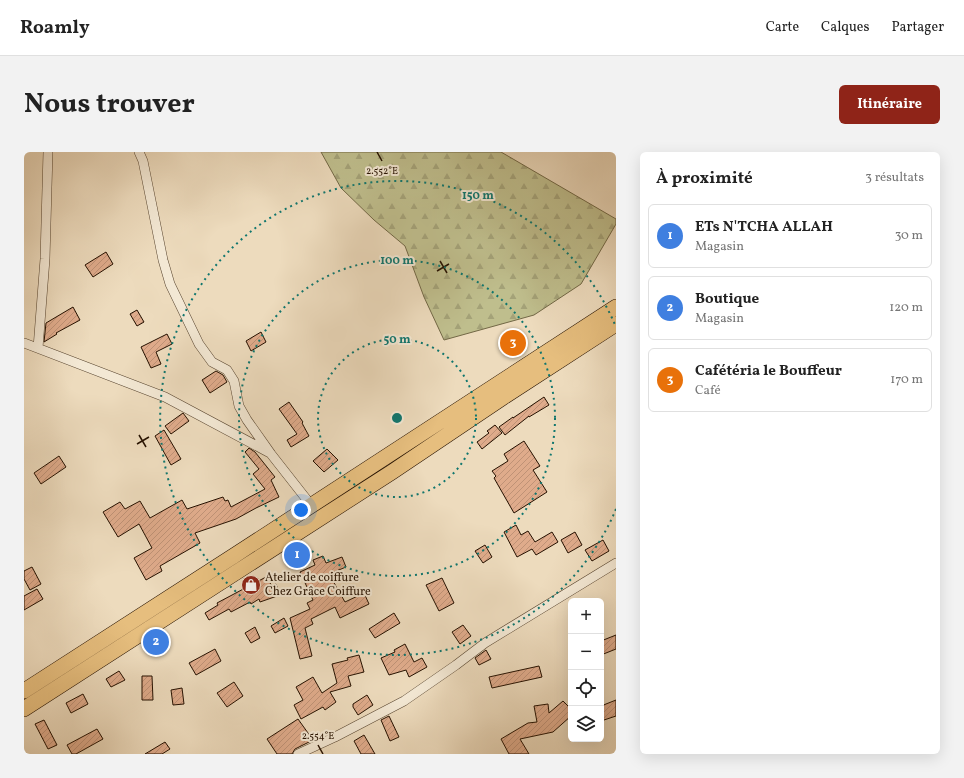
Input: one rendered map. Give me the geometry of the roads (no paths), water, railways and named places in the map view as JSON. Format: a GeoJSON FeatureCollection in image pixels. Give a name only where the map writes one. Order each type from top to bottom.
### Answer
{"type":"FeatureCollection","features":[{"type":"Feature","properties":{"kind":"main road"},"geometry":{"type":"LineString","coordinates":[[24,691],[616,307]]}},
{"type":"Feature","properties":{"kind":"main road"},"geometry":{"type":"LineString","coordinates":[[24,709],[386,476],[616,324]]}},
{"type":"Feature","properties":{"kind":"street"},"geometry":{"type":"LineString","coordinates":[[38,348],[45,259],[48,152]]}},
{"type":"Feature","properties":{"kind":"street"},"geometry":{"type":"LineString","coordinates":[[139,152],[143,161],[162,260],[170,284],[199,344],[212,362],[227,370],[234,381],[239,406],[271,454],[311,505]]}},
{"type":"Feature","properties":{"kind":"street"},"geometry":{"type":"LineString","coordinates":[[24,343],[165,397],[271,454]]}},
{"type":"Feature","properties":{"kind":"street"},"geometry":{"type":"LineString","coordinates":[[298,754],[335,737],[404,701],[456,666],[486,643],[616,563]]}},
{"type":"Feature","properties":{"kind":"place","name":"Cafétéria le Bouffeur"},"geometry":{"type":"Point","coordinates":[513,343]}},
{"type":"Feature","properties":{"kind":"place","name":"ETs N'TCHA ALLAH"},"geometry":{"type":"Point","coordinates":[297,555]}},
{"type":"Feature","properties":{"kind":"place","name":"Atelier de coiffure Chez Grâce Coiffure"},"geometry":{"type":"Point","coordinates":[251,585]}},
{"type":"Feature","properties":{"kind":"place","name":"Boutique"},"geometry":{"type":"Point","coordinates":[156,642]}}]}
